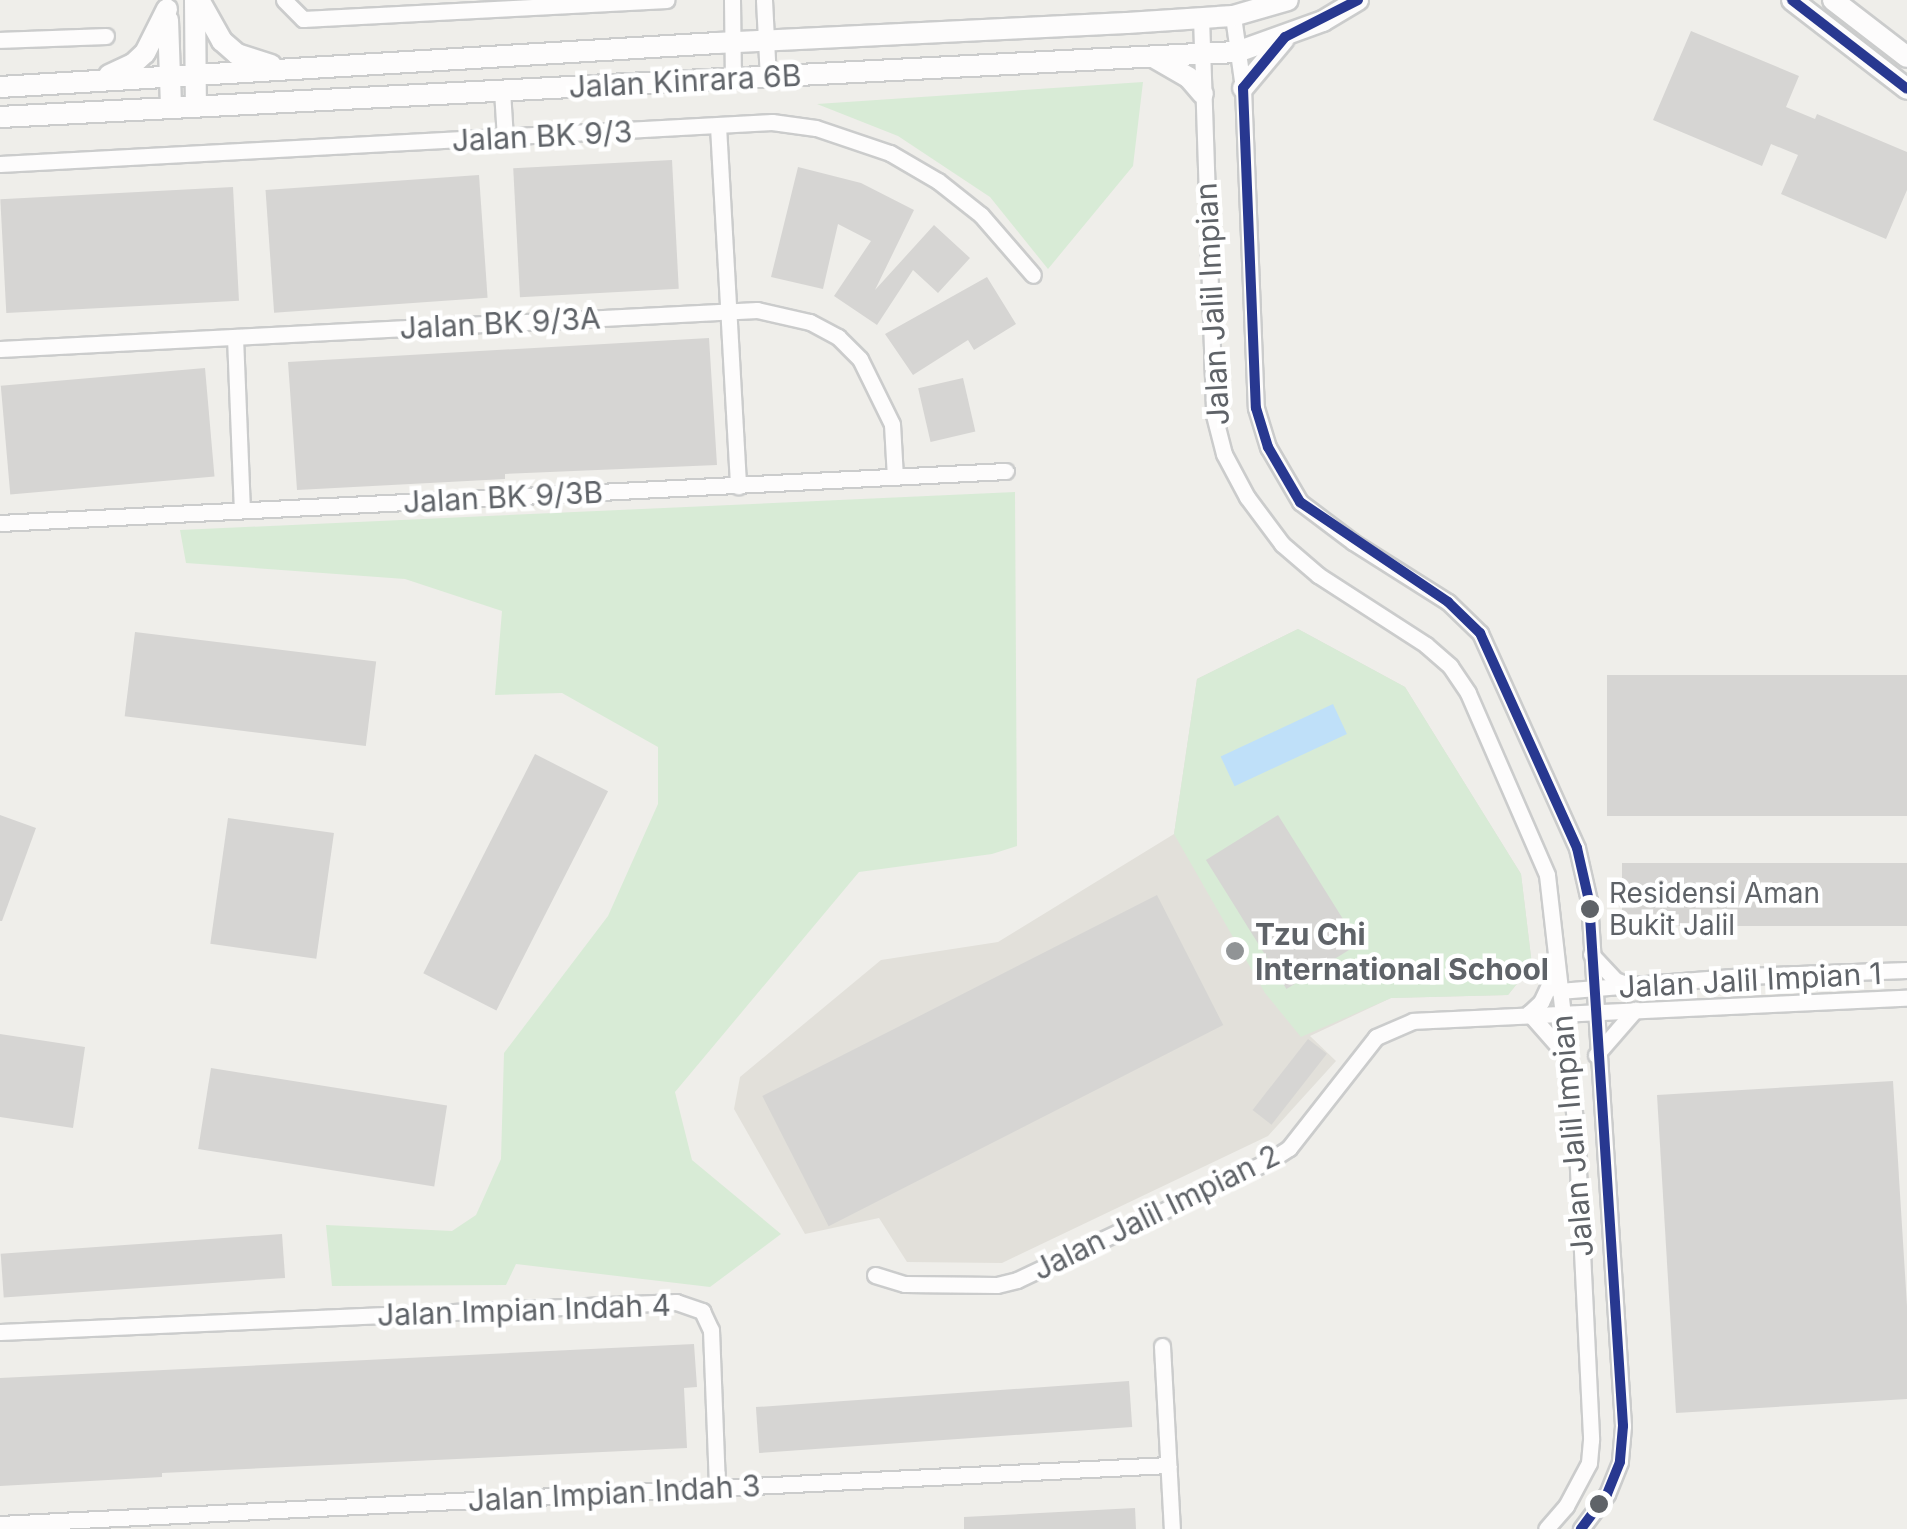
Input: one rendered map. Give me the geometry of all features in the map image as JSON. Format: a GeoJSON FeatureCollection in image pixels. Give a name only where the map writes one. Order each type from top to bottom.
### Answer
{"type":"FeatureCollection","features":[{"type":"Feature","properties":{"kind":"street"},"geometry":{"type":"LineString","coordinates":[[197,0],[212,27],[238,54],[294,70]]}},
{"type":"Feature","properties":{"kind":"street"},"geometry":{"type":"LineString","coordinates":[[196,106],[197,0]]}},
{"type":"Feature","properties":{"kind":"street"},"geometry":{"type":"LineString","coordinates":[[284,0],[303,19],[667,0]]}},
{"type":"Feature","properties":{"kind":"street"},"geometry":{"type":"LineString","coordinates":[[732,0],[733,80]]}},
{"type":"Feature","properties":{"kind":"street"},"geometry":{"type":"LineString","coordinates":[[764,0],[768,78]]}},
{"type":"Feature","properties":{"kind":"street","name":"Jalan Kinrara 6B"},"geometry":{"type":"LineString","coordinates":[[0,87],[1233,16],[1288,0]]}},
{"type":"Feature","properties":{"kind":"street","name":"Jalan Kinrara 6B"},"geometry":{"type":"LineString","coordinates":[[0,117],[1237,52],[1285,37],[1358,0]]}},
{"type":"Feature","properties":{"kind":"street"},"geometry":{"type":"LineString","coordinates":[[1792,0],[1907,88]]}},
{"type":"Feature","properties":{"kind":"street"},"geometry":{"type":"LineString","coordinates":[[1833,0],[1907,57]]}},
{"type":"Feature","properties":{"kind":"street"},"geometry":{"type":"LineString","coordinates":[[167,5],[171,108]]}},
{"type":"Feature","properties":{"kind":"street"},"geometry":{"type":"LineString","coordinates":[[93,82],[133,64],[145,53],[167,5]]}},
{"type":"Feature","properties":{"kind":"street","name":"Jalan Jalil Impian"},"geometry":{"type":"LineString","coordinates":[[1233,16],[1243,88],[1256,408],[1268,447],[1300,502],[1353,542],[1448,602],[1480,633],[1577,848],[1589,901],[1596,1056],[1623,1426],[1620,1462],[1607,1494],[1581,1529]]}},
{"type":"Feature","properties":{"kind":"street","name":"Jalan Jalil Impian"},"geometry":{"type":"LineString","coordinates":[[1201,18],[1214,415],[1224,454],[1247,497],[1282,544],[1318,574],[1426,645],[1450,666],[1468,693],[1547,875],[1576,1129],[1592,1440],[1589,1464],[1566,1506],[1546,1529]]}},
{"type":"Feature","properties":{"kind":"street"},"geometry":{"type":"LineString","coordinates":[[0,40],[106,36]]}},
{"type":"Feature","properties":{"kind":"street"},"geometry":{"type":"LineString","coordinates":[[1243,88],[1285,37]]}},
{"type":"Feature","properties":{"kind":"street"},"geometry":{"type":"LineString","coordinates":[[1153,57],[1189,78],[1202,94]]}},
{"type":"Feature","properties":{"kind":"street"},"geometry":{"type":"LineString","coordinates":[[502,90],[505,139]]}},
{"type":"Feature","properties":{"kind":"street","name":"Jalan BK 9/3"},"geometry":{"type":"LineString","coordinates":[[0,164],[772,122],[816,128],[890,152],[938,181],[981,215],[1033,275]]}},
{"type":"Feature","properties":{"kind":"street"},"geometry":{"type":"LineString","coordinates":[[718,126],[738,486]]}},
{"type":"Feature","properties":{"kind":"street","name":"Jalan BK 9/3A"},"geometry":{"type":"LineString","coordinates":[[0,349],[756,310],[810,322],[838,338],[860,359],[892,424],[895,477]]}},
{"type":"Feature","properties":{"kind":"street"},"geometry":{"type":"LineString","coordinates":[[235,336],[242,510]]}},
{"type":"Feature","properties":{"kind":"street","name":"Jalan BK 9/3B"},"geometry":{"type":"LineString","coordinates":[[0,523],[1006,472]]}},
{"type":"Feature","properties":{"kind":"street"},"geometry":{"type":"LineString","coordinates":[[1592,954],[1616,980],[1629,986]]}},
{"type":"Feature","properties":{"kind":"street"},"geometry":{"type":"LineString","coordinates":[[1556,970],[1541,1002],[1529,1012],[1567,1058]]}},
{"type":"Feature","properties":{"kind":"street","name":"Jalan Jalil Impian 1"},"geometry":{"type":"LineString","coordinates":[[1559,991],[1907,970]]}},
{"type":"Feature","properties":{"kind":"street","name":"Jalan Jalil Impian 1"},"geometry":{"type":"LineString","coordinates":[[1562,1012],[1907,998]]}},
{"type":"Feature","properties":{"kind":"street"},"geometry":{"type":"LineString","coordinates":[[1596,1056],[1635,1010]]}},
{"type":"Feature","properties":{"kind":"street","name":"Jalan Jalil Impian 2"},"geometry":{"type":"LineString","coordinates":[[875,1275],[905,1284],[997,1285],[1017,1280],[1289,1148],[1376,1037],[1413,1020],[1562,1012]]}},
{"type":"Feature","properties":{"kind":"street","name":"Jalan Impian Indah 4"},"geometry":{"type":"LineString","coordinates":[[0,1332],[676,1302],[702,1311],[711,1330],[716,1488]]}},
{"type":"Feature","properties":{"kind":"street"},"geometry":{"type":"LineString","coordinates":[[1162,1346],[1172,1529]]}},
{"type":"Feature","properties":{"kind":"street","name":"Jalan Impian Indah 3"},"geometry":{"type":"LineString","coordinates":[[0,1524],[1169,1465]]}},
{"type":"Feature","properties":{"kind":"shaded area","name":"Tzu Chi International School"},"geometry":{"type":"Polygon","coordinates":[[[1298,629],[1405,687],[1521,874],[1532,965],[1508,995],[1391,998],[1310,1036],[1336,1061],[1268,1136],[1002,1263],[907,1262],[879,1218],[805,1234],[734,1109],[740,1077],[881,960],[998,942],[1174,834],[1197,679],[1298,629]]]}},
{"type":"Feature","properties":{"kind":"green space"},"geometry":{"type":"Polygon","coordinates":[[[1143,82],[1133,166],[1048,269],[990,197],[898,136],[817,104],[1143,82]]]}},
{"type":"Feature","properties":{"kind":"green space"},"geometry":{"type":"Polygon","coordinates":[[[1015,492],[1017,846],[992,854],[859,872],[675,1092],[692,1160],[781,1234],[710,1287],[516,1264],[506,1285],[332,1286],[326,1225],[452,1231],[476,1215],[501,1159],[504,1053],[608,916],[658,804],[658,747],[562,693],[495,695],[502,611],[405,579],[186,563],[180,530],[1015,492]]]}},
{"type":"Feature","properties":{"kind":"green space"},"geometry":{"type":"Polygon","coordinates":[[[1298,629],[1405,687],[1521,874],[1532,965],[1508,995],[1391,998],[1301,1037],[1265,993],[1174,834],[1197,679],[1298,629]]]}},
{"type":"Feature","properties":{"kind":"water"},"geometry":{"type":"Polygon","coordinates":[[[1333,704],[1347,734],[1235,786],[1221,756],[1333,704]]]}},
{"type":"Feature","properties":{"kind":"building"},"geometry":{"type":"Polygon","coordinates":[[[1691,31],[1799,76],[1786,107],[1815,119],[1817,114],[1907,152],[1907,190],[1886,239],[1781,194],[1798,155],[1771,144],[1762,166],[1653,120],[1691,31]]]}},
{"type":"Feature","properties":{"kind":"building"},"geometry":{"type":"Polygon","coordinates":[[[672,160],[679,289],[520,297],[513,168],[672,160]]]}},
{"type":"Feature","properties":{"kind":"building"},"geometry":{"type":"Polygon","coordinates":[[[798,167],[861,183],[914,210],[875,290],[934,225],[970,258],[938,293],[913,270],[877,325],[834,296],[871,241],[838,224],[823,289],[771,277],[798,167]]]}},
{"type":"Feature","properties":{"kind":"building"},"geometry":{"type":"Polygon","coordinates":[[[479,175],[488,298],[274,313],[266,190],[479,175]]]}},
{"type":"Feature","properties":{"kind":"building"},"geometry":{"type":"Polygon","coordinates":[[[233,187],[239,301],[6,313],[0,199],[233,187]]]}},
{"type":"Feature","properties":{"kind":"building"},"geometry":{"type":"Polygon","coordinates":[[[987,277],[1016,324],[974,350],[968,340],[913,375],[885,334],[987,277]]]}},
{"type":"Feature","properties":{"kind":"building"},"geometry":{"type":"Polygon","coordinates":[[[709,338],[717,465],[505,474],[505,479],[297,490],[288,362],[709,338]]]}},
{"type":"Feature","properties":{"kind":"building"},"geometry":{"type":"Polygon","coordinates":[[[205,368],[214,477],[10,494],[1,386],[205,368]]]}},
{"type":"Feature","properties":{"kind":"building"},"geometry":{"type":"Polygon","coordinates":[[[963,378],[975,432],[931,442],[918,388],[963,378]]]}},
{"type":"Feature","properties":{"kind":"building"},"geometry":{"type":"Polygon","coordinates":[[[135,632],[376,662],[366,746],[125,716],[135,632]]]}},
{"type":"Feature","properties":{"kind":"building"},"geometry":{"type":"Polygon","coordinates":[[[1607,675],[1907,675],[1907,816],[1607,816],[1607,675]]]}},
{"type":"Feature","properties":{"kind":"building"},"geometry":{"type":"Polygon","coordinates":[[[535,754],[608,791],[496,1010],[423,973],[535,754]]]}},
{"type":"Feature","properties":{"kind":"building"},"geometry":{"type":"Polygon","coordinates":[[[0,815],[36,828],[2,921],[0,921],[0,815]]]}},
{"type":"Feature","properties":{"kind":"building"},"geometry":{"type":"Polygon","coordinates":[[[1278,815],[1359,944],[1286,989],[1206,860],[1278,815]]]}},
{"type":"Feature","properties":{"kind":"building"},"geometry":{"type":"Polygon","coordinates":[[[228,818],[334,833],[316,959],[210,944],[228,818]]]}},
{"type":"Feature","properties":{"kind":"building"},"geometry":{"type":"Polygon","coordinates":[[[1622,863],[1907,863],[1907,926],[1622,926],[1622,863]]]}},
{"type":"Feature","properties":{"kind":"building"},"geometry":{"type":"Polygon","coordinates":[[[1157,895],[1223,1025],[829,1226],[762,1096],[1157,895]]]}},
{"type":"Feature","properties":{"kind":"building"},"geometry":{"type":"Polygon","coordinates":[[[0,1034],[85,1047],[73,1128],[0,1117],[0,1034]]]}},
{"type":"Feature","properties":{"kind":"building"},"geometry":{"type":"Polygon","coordinates":[[[1308,1039],[1327,1054],[1272,1125],[1253,1110],[1308,1039]]]}},
{"type":"Feature","properties":{"kind":"building"},"geometry":{"type":"Polygon","coordinates":[[[211,1068],[447,1105],[434,1186],[198,1149],[211,1068]]]}},
{"type":"Feature","properties":{"kind":"building"},"geometry":{"type":"Polygon","coordinates":[[[1893,1081],[1907,1306],[1907,1399],[1676,1413],[1657,1095],[1893,1081]]]}},
{"type":"Feature","properties":{"kind":"building"},"geometry":{"type":"Polygon","coordinates":[[[282,1234],[285,1278],[4,1298],[1,1254],[282,1234]]]}},
{"type":"Feature","properties":{"kind":"building"},"geometry":{"type":"Polygon","coordinates":[[[694,1344],[697,1387],[684,1388],[687,1448],[162,1473],[162,1477],[0,1486],[0,1378],[694,1344]]]}},
{"type":"Feature","properties":{"kind":"building"},"geometry":{"type":"Polygon","coordinates":[[[1129,1381],[1132,1427],[759,1453],[756,1407],[1129,1381]]]}},
{"type":"Feature","properties":{"kind":"building"},"geometry":{"type":"Polygon","coordinates":[[[1135,1508],[1136,1529],[964,1529],[964,1517],[1135,1508]]]}},
{"type":"Feature","properties":{"kind":"transit line"},"geometry":{"type":"LineString","coordinates":[[1358,0],[1285,37],[1243,88],[1256,408],[1268,447],[1300,502],[1448,602],[1480,633],[1577,848],[1589,901],[1623,1426],[1620,1462],[1607,1494],[1581,1529]]}},
{"type":"Feature","properties":{"kind":"transit line"},"geometry":{"type":"LineString","coordinates":[[1792,0],[1907,89]]}},
{"type":"Feature","properties":{"kind":"place","name":"Residensi Aman Bukit Jalil"},"geometry":{"type":"Point","coordinates":[1590,909]}},
{"type":"Feature","properties":{"kind":"place","name":"Tzu Chi International School"},"geometry":{"type":"Point","coordinates":[1235,951]}}]}
